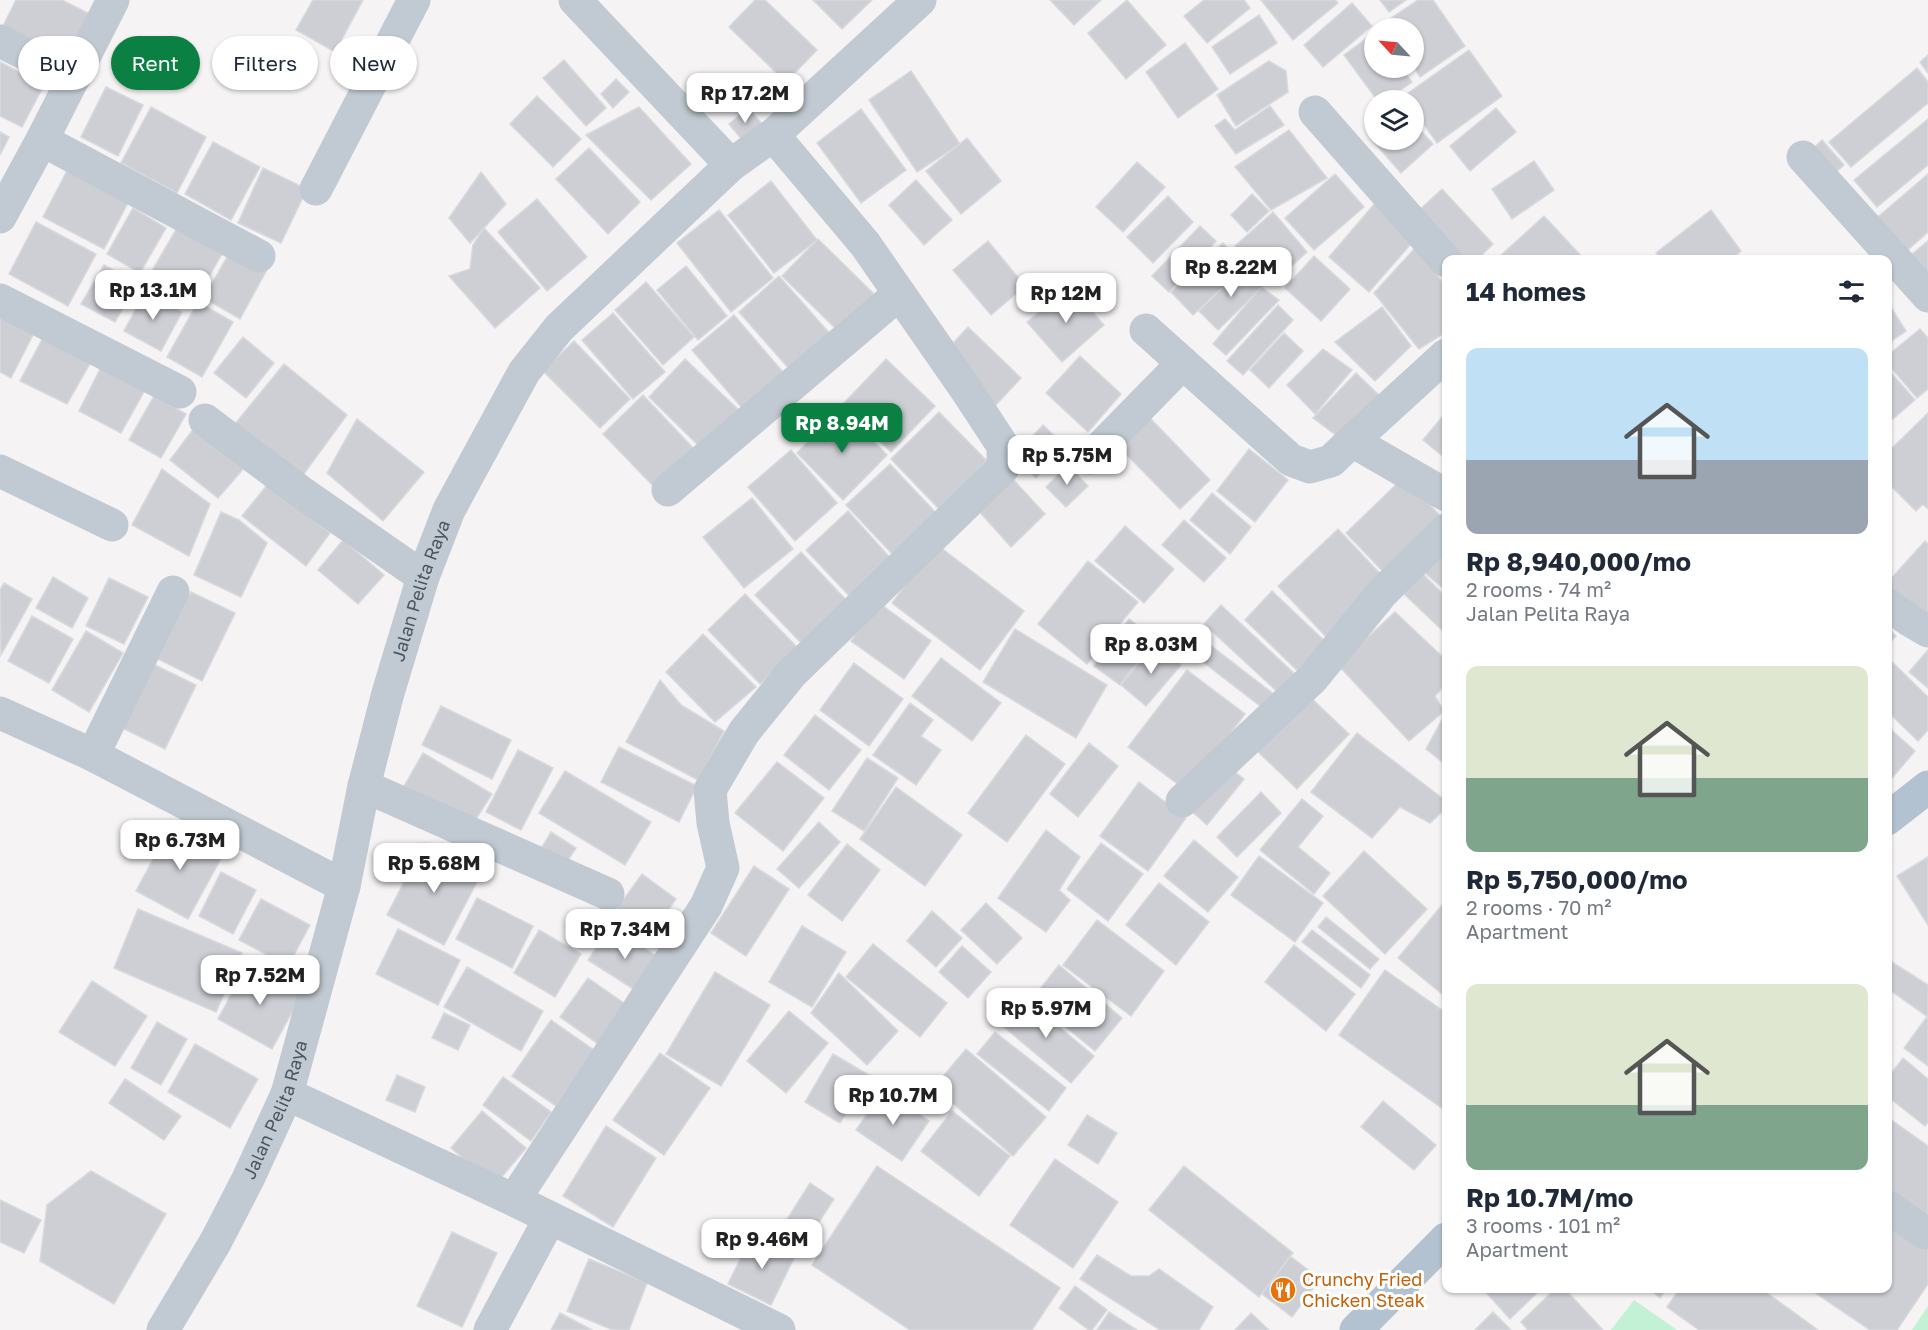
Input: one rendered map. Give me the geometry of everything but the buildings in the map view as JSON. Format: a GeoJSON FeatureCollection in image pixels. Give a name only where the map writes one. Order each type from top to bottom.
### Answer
{"type":"FeatureCollection","features":[{"type":"Feature","properties":{"kind":"main road"},"geometry":{"type":"LineString","coordinates":[[1892,815],[1928,787]]}},
{"type":"Feature","properties":{"kind":"main road"},"geometry":{"type":"LineString","coordinates":[[1356,1330],[1442,1243]]}},
{"type":"Feature","properties":{"kind":"street"},"geometry":{"type":"LineString","coordinates":[[96,36],[114,0]]}},
{"type":"Feature","properties":{"kind":"street"},"geometry":{"type":"LineString","coordinates":[[316,189],[414,0]]}},
{"type":"Feature","properties":{"kind":"street"},"geometry":{"type":"LineString","coordinates":[[575,0],[731,165]]}},
{"type":"Feature","properties":{"kind":"street","name":"Jalan Pelita Raya"},"geometry":{"type":"LineString","coordinates":[[163,1330],[232,1210],[287,1094],[344,886],[364,786],[388,693],[423,577],[449,510],[524,372],[560,328],[731,165],[773,135],[910,3]]}},
{"type":"Feature","properties":{"kind":"street"},"geometry":{"type":"LineString","coordinates":[[0,41],[18,50]]}},
{"type":"Feature","properties":{"kind":"street"},"geometry":{"type":"LineString","coordinates":[[0,217],[68,90]]}},
{"type":"Feature","properties":{"kind":"street"},"geometry":{"type":"LineString","coordinates":[[1315,112],[1442,256]]}},
{"type":"Feature","properties":{"kind":"street"},"geometry":{"type":"LineString","coordinates":[[514,1200],[706,906],[723,868],[713,823],[710,790],[744,732],[791,674],[1003,468],[1003,446],[865,244],[773,135]]}},
{"type":"Feature","properties":{"kind":"street"},"geometry":{"type":"LineString","coordinates":[[42,140],[259,256]]}},
{"type":"Feature","properties":{"kind":"street"},"geometry":{"type":"LineString","coordinates":[[1803,157],[1891,255]]}},
{"type":"Feature","properties":{"kind":"street"},"geometry":{"type":"LineString","coordinates":[[1892,256],[1928,296]]}},
{"type":"Feature","properties":{"kind":"street"},"geometry":{"type":"LineString","coordinates":[[668,490],[899,294]]}},
{"type":"Feature","properties":{"kind":"street"},"geometry":{"type":"LineString","coordinates":[[0,300],[180,392]]}},
{"type":"Feature","properties":{"kind":"street"},"geometry":{"type":"LineString","coordinates":[[1146,330],[1291,460],[1310,467],[1331,461],[1442,359]]}},
{"type":"Feature","properties":{"kind":"street"},"geometry":{"type":"LineString","coordinates":[[1090,458],[1183,363]]}},
{"type":"Feature","properties":{"kind":"street"},"geometry":{"type":"LineString","coordinates":[[205,420],[301,492],[423,577]]}},
{"type":"Feature","properties":{"kind":"street"},"geometry":{"type":"LineString","coordinates":[[1352,441],[1442,493]]}},
{"type":"Feature","properties":{"kind":"street"},"geometry":{"type":"LineString","coordinates":[[0,471],[112,525]]}},
{"type":"Feature","properties":{"kind":"street"},"geometry":{"type":"LineString","coordinates":[[1182,801],[1312,679],[1382,593],[1442,534]]}},
{"type":"Feature","properties":{"kind":"street"},"geometry":{"type":"LineString","coordinates":[[93,755],[173,592]]}},
{"type":"Feature","properties":{"kind":"street"},"geometry":{"type":"LineString","coordinates":[[1892,608],[1928,631]]}},
{"type":"Feature","properties":{"kind":"street"},"geometry":{"type":"LineString","coordinates":[[0,713],[93,755],[344,886]]}},
{"type":"Feature","properties":{"kind":"street"},"geometry":{"type":"LineString","coordinates":[[364,786],[608,894]]}},
{"type":"Feature","properties":{"kind":"street"},"geometry":{"type":"LineString","coordinates":[[287,1094],[514,1200],[762,1326]]}},
{"type":"Feature","properties":{"kind":"street"},"geometry":{"type":"LineString","coordinates":[[1892,1210],[1924,1233]]}},
{"type":"Feature","properties":{"kind":"street"},"geometry":{"type":"LineString","coordinates":[[490,1330],[550,1218]]}},
{"type":"Feature","properties":{"kind":"green space"},"geometry":{"type":"Polygon","coordinates":[[[1634,1300],[1677,1330],[1611,1330],[1634,1300]]]}},
{"type":"Feature","properties":{"kind":"green space"},"geometry":{"type":"Polygon","coordinates":[[[1928,1306],[1928,1330],[1912,1330],[1928,1306]]]}},
{"type":"Feature","properties":{"kind":"place","name":"Crunchy Fried Chicken Steak"},"geometry":{"type":"Point","coordinates":[1283,1290]}}]}
